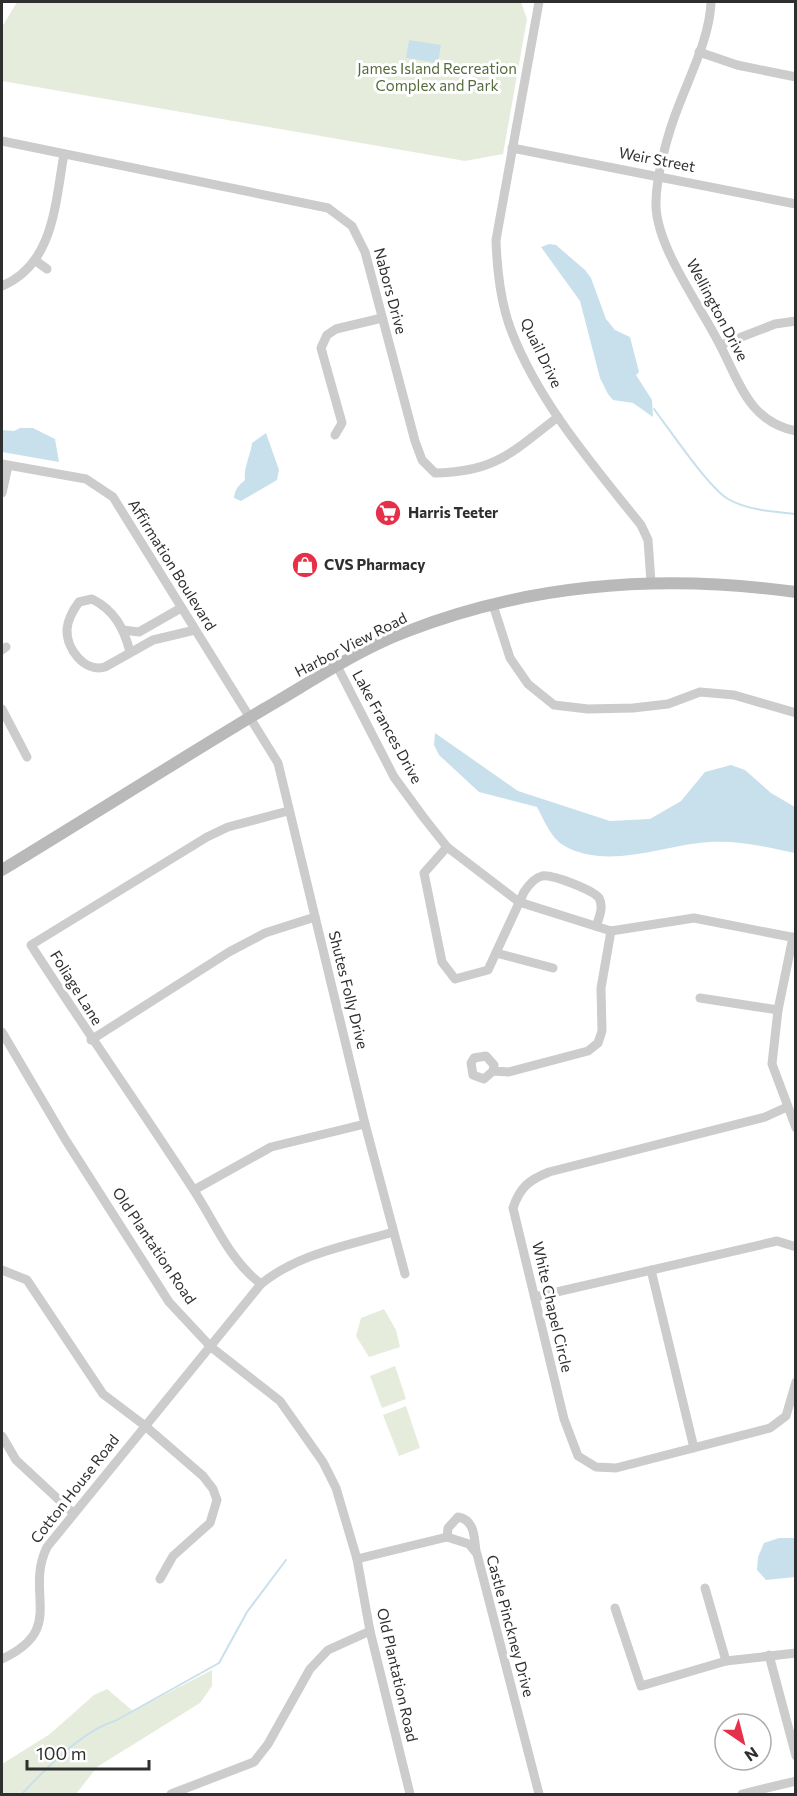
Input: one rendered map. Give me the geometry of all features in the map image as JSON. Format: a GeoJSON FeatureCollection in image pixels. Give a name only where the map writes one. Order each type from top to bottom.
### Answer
{"type":"FeatureCollection","features":[{"type":"Feature","properties":{"kind":"main road","name":"Harbor View Road"},"geometry":{"type":"LineString","coordinates":[[2,870],[337,666],[407,631],[542,593],[651,582],[700,582],[795,592]]}},
{"type":"Feature","properties":{"kind":"street","name":"Quail Drive"},"geometry":{"type":"LineString","coordinates":[[539,2],[496,240],[498,279],[511,330],[558,417],[641,525],[648,540],[651,582]]}},
{"type":"Feature","properties":{"kind":"street","name":"Wellington Drive"},"geometry":{"type":"LineString","coordinates":[[711,2],[699,52],[675,114],[660,176],[656,208],[664,238],[676,267],[721,345],[748,402],[777,427],[795,431]]}},
{"type":"Feature","properties":{"kind":"street"},"geometry":{"type":"LineString","coordinates":[[699,52],[737,65],[795,77]]}},
{"type":"Feature","properties":{"kind":"street","name":"Nabors Drive"},"geometry":{"type":"LineString","coordinates":[[2,141],[328,208],[352,226],[365,252],[415,441],[422,460],[435,472],[475,469],[498,462],[558,417]]}},
{"type":"Feature","properties":{"kind":"street","name":"Weir Street"},"geometry":{"type":"LineString","coordinates":[[512,148],[795,204]]}},
{"type":"Feature","properties":{"kind":"street"},"geometry":{"type":"LineString","coordinates":[[2,286],[17,280],[36,261],[51,226],[64,154]]}},
{"type":"Feature","properties":{"kind":"street"},"geometry":{"type":"LineString","coordinates":[[36,261],[47,269]]}},
{"type":"Feature","properties":{"kind":"street"},"geometry":{"type":"LineString","coordinates":[[335,435],[342,423],[321,348],[327,335],[336,329],[382,318]]}},
{"type":"Feature","properties":{"kind":"street"},"geometry":{"type":"LineString","coordinates":[[721,345],[775,324],[795,321]]}},
{"type":"Feature","properties":{"kind":"street"},"geometry":{"type":"LineString","coordinates":[[2,493],[5,465]]}},
{"type":"Feature","properties":{"kind":"street","name":"Affirmation Boulevard"},"geometry":{"type":"LineString","coordinates":[[5,465],[86,479],[113,497],[249,719]]}},
{"type":"Feature","properties":{"kind":"street"},"geometry":{"type":"LineString","coordinates":[[130,652],[123,630],[112,612],[92,599],[79,602],[72,612],[67,630],[74,651],[88,668],[97,670],[153,640],[195,630]]}},
{"type":"Feature","properties":{"kind":"street"},"geometry":{"type":"LineString","coordinates":[[493,605],[510,658],[528,684],[554,705],[588,709],[633,708],[668,704],[700,692],[734,695],[795,713]]}},
{"type":"Feature","properties":{"kind":"street"},"geometry":{"type":"LineString","coordinates":[[123,630],[138,632],[181,608]]}},
{"type":"Feature","properties":{"kind":"street","name":"Lake Frances Drive"},"geometry":{"type":"LineString","coordinates":[[337,666],[394,777],[447,847],[519,902],[611,931],[694,918],[794,938]]}},
{"type":"Feature","properties":{"kind":"street"},"geometry":{"type":"LineString","coordinates":[[2,709],[27,757]]}},
{"type":"Feature","properties":{"kind":"street","name":"Shutes Folly Drive"},"geometry":{"type":"LineString","coordinates":[[249,719],[278,764],[365,1124],[405,1274]]}},
{"type":"Feature","properties":{"kind":"street","name":"Foliage Lane"},"geometry":{"type":"LineString","coordinates":[[261,1284],[244,1271],[194,1190],[92,1040],[31,945],[207,837],[228,827],[288,811]]}},
{"type":"Feature","properties":{"kind":"street"},"geometry":{"type":"LineString","coordinates":[[447,847],[424,873],[446,970],[455,979],[488,970],[519,902],[530,883],[541,876],[555,877],[589,890],[599,898],[602,909],[596,926]]}},
{"type":"Feature","properties":{"kind":"street"},"geometry":{"type":"LineString","coordinates":[[92,1040],[229,952],[265,933],[315,917]]}},
{"type":"Feature","properties":{"kind":"street"},"geometry":{"type":"LineString","coordinates":[[493,1071],[509,1072],[588,1051],[598,1043],[603,1031],[601,988],[611,931]]}},
{"type":"Feature","properties":{"kind":"street"},"geometry":{"type":"LineString","coordinates":[[794,938],[778,1010],[772,1064],[795,1128]]}},
{"type":"Feature","properties":{"kind":"street"},"geometry":{"type":"LineString","coordinates":[[496,953],[553,968]]}},
{"type":"Feature","properties":{"kind":"street"},"geometry":{"type":"LineString","coordinates":[[700,998],[778,1010]]}},
{"type":"Feature","properties":{"kind":"street","name":"Old Plantation Road"},"geometry":{"type":"LineString","coordinates":[[2,1032],[65,1139],[169,1302],[211,1347],[280,1401],[323,1462],[336,1488],[357,1559],[370,1631],[410,1794]]}},
{"type":"Feature","properties":{"kind":"street","name":"White Chapel Circle"},"geometry":{"type":"LineString","coordinates":[[787,1107],[765,1117],[549,1172],[530,1180],[518,1192],[513,1208],[564,1419],[578,1456],[596,1467],[616,1468],[770,1428],[786,1416],[795,1382]]}},
{"type":"Feature","properties":{"kind":"street"},"geometry":{"type":"LineString","coordinates":[[194,1190],[271,1147],[365,1124]]}},
{"type":"Feature","properties":{"kind":"street","name":"Cotton House Road"},"geometry":{"type":"LineString","coordinates":[[2,1659],[25,1646],[38,1627],[41,1615],[38,1570],[41,1558],[72,1512],[261,1284],[279,1269],[308,1256],[393,1232]]}},
{"type":"Feature","properties":{"kind":"street"},"geometry":{"type":"LineString","coordinates":[[535,1297],[777,1241],[795,1247]]}},
{"type":"Feature","properties":{"kind":"street"},"geometry":{"type":"LineString","coordinates":[[2,1270],[27,1280],[103,1394],[144,1425],[203,1476],[213,1489],[217,1500],[210,1523],[173,1556],[160,1579]]}},
{"type":"Feature","properties":{"kind":"street"},"geometry":{"type":"LineString","coordinates":[[651,1270],[694,1448]]}},
{"type":"Feature","properties":{"kind":"street"},"geometry":{"type":"LineString","coordinates":[[2,1436],[16,1460],[72,1512]]}},
{"type":"Feature","properties":{"kind":"street"},"geometry":{"type":"LineString","coordinates":[[357,1559],[447,1537],[453,1521],[458,1517],[464,1518],[473,1528],[477,1554]]}},
{"type":"Feature","properties":{"kind":"street","name":"Castle Pinckney Drive"},"geometry":{"type":"LineString","coordinates":[[447,1537],[469,1544],[477,1554],[539,1794]]}},
{"type":"Feature","properties":{"kind":"street"},"geometry":{"type":"LineString","coordinates":[[705,1588],[726,1661]]}},
{"type":"Feature","properties":{"kind":"street"},"geometry":{"type":"LineString","coordinates":[[615,1608],[641,1686],[726,1661],[795,1653]]}},
{"type":"Feature","properties":{"kind":"street"},"geometry":{"type":"LineString","coordinates":[[171,1794],[254,1762],[268,1744],[310,1669],[328,1650],[370,1631]]}},
{"type":"Feature","properties":{"kind":"street"},"geometry":{"type":"LineString","coordinates":[[769,1655],[795,1756]]}},
{"type":"Feature","properties":{"kind":"street"},"geometry":{"type":"LineString","coordinates":[[742,1794],[795,1781]]}},
{"type":"Feature","properties":{"kind":"green space","name":"James Island Recreation Complex and Park"},"geometry":{"type":"Polygon","coordinates":[[[17,2],[521,2],[527,19],[503,154],[465,161],[2,81],[2,27],[17,2]]]}},
{"type":"Feature","properties":{"kind":"green space"},"geometry":{"type":"Polygon","coordinates":[[[384,1309],[396,1330],[400,1347],[369,1357],[356,1336],[361,1318],[384,1309]]]}},
{"type":"Feature","properties":{"kind":"green space"},"geometry":{"type":"Polygon","coordinates":[[[395,1366],[406,1399],[382,1408],[370,1376],[395,1366]]]}},
{"type":"Feature","properties":{"kind":"green space"},"geometry":{"type":"Polygon","coordinates":[[[406,1406],[420,1448],[399,1456],[383,1415],[406,1406]]]}},
{"type":"Feature","properties":{"kind":"green space"},"geometry":{"type":"Polygon","coordinates":[[[212,1670],[212,1686],[200,1703],[97,1767],[76,1794],[2,1794],[2,1764],[50,1734],[94,1695],[107,1689],[133,1711],[212,1670]]]}},
{"type":"Feature","properties":{"kind":"water"},"geometry":{"type":"Polygon","coordinates":[[[409,40],[441,45],[438,63],[406,58],[409,40]]]}},
{"type":"Feature","properties":{"kind":"water"},"geometry":{"type":"Polygon","coordinates":[[[549,244],[556,245],[585,270],[591,278],[606,319],[615,330],[630,337],[639,372],[636,375],[652,400],[653,417],[633,403],[613,400],[608,394],[600,378],[580,301],[541,247],[549,244]]]}},
{"type":"Feature","properties":{"kind":"water"},"geometry":{"type":"Polygon","coordinates":[[[20,428],[33,428],[55,439],[59,462],[2,452],[2,430],[14,431],[20,428]]]}},
{"type":"Feature","properties":{"kind":"water"},"geometry":{"type":"Polygon","coordinates":[[[266,433],[279,470],[277,480],[241,501],[234,498],[237,488],[245,480],[252,443],[266,433]]]}},
{"type":"Feature","properties":{"kind":"water"},"geometry":{"type":"Polygon","coordinates":[[[435,733],[518,791],[610,821],[650,819],[681,801],[705,772],[731,765],[745,770],[771,793],[795,807],[795,853],[731,842],[691,844],[616,856],[597,856],[580,852],[563,845],[555,838],[537,807],[479,792],[439,755],[434,745],[435,733]]]}},
{"type":"Feature","properties":{"kind":"water"},"geometry":{"type":"Polygon","coordinates":[[[779,1538],[795,1538],[795,1577],[766,1580],[757,1570],[758,1557],[764,1543],[779,1538]]]}},
{"type":"Feature","properties":{"kind":"waterway"},"geometry":{"type":"LineString","coordinates":[[654,409],[700,471],[728,499],[752,508],[796,514]]}},
{"type":"Feature","properties":{"kind":"waterway"},"geometry":{"type":"LineString","coordinates":[[22,1794],[53,1763],[90,1733],[219,1663],[247,1612],[286,1560]]}},
{"type":"Feature","properties":{"kind":"place","name":"Harris Teeter"},"geometry":{"type":"Point","coordinates":[388,513]}},
{"type":"Feature","properties":{"kind":"place","name":"CVS Pharmacy"},"geometry":{"type":"Point","coordinates":[305,565]}}]}
